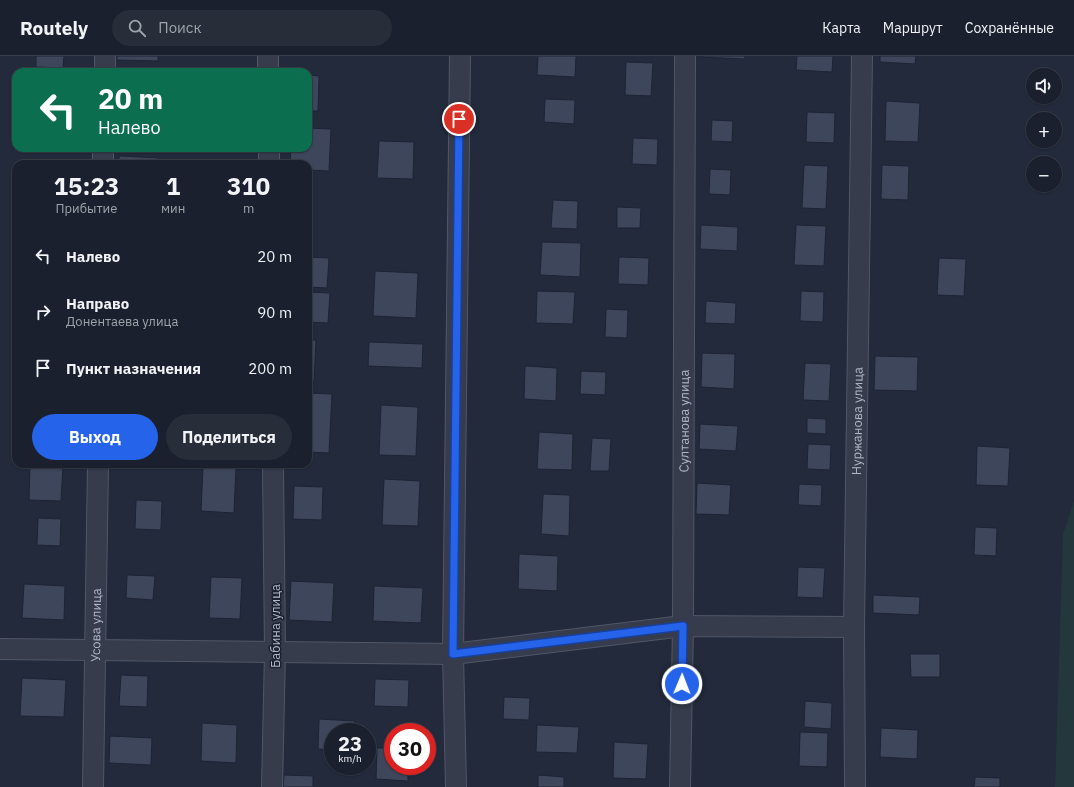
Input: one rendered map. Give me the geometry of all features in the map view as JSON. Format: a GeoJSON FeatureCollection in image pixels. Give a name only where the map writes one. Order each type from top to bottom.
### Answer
{"type":"FeatureCollection","features":[{"type":"Feature","properties":{"kind":"street"},"geometry":{"type":"LineString","coordinates":[[105,56],[105,68]]}},
{"type":"Feature","properties":{"kind":"street"},"geometry":{"type":"LineString","coordinates":[[268,56],[268,68]]}},
{"type":"Feature","properties":{"kind":"street"},"geometry":{"type":"LineString","coordinates":[[456,787],[453,654],[460,56]]}},
{"type":"Feature","properties":{"kind":"street","name":"Султанова улица"},"geometry":{"type":"LineString","coordinates":[[680,787],[683,626],[685,56]]}},
{"type":"Feature","properties":{"kind":"street","name":"Нуржанова улица"},"geometry":{"type":"LineString","coordinates":[[855,787],[854,627],[862,56]]}},
{"type":"Feature","properties":{"kind":"street","name":"Усова улица"},"geometry":{"type":"LineString","coordinates":[[93,787],[98,468]]}},
{"type":"Feature","properties":{"kind":"street","name":"Бабина улица"},"geometry":{"type":"LineString","coordinates":[[272,787],[275,652],[273,468]]}},
{"type":"Feature","properties":{"kind":"street"},"geometry":{"type":"LineString","coordinates":[[0,649],[453,654],[683,626],[854,627]]}},
{"type":"Feature","properties":{"kind":"shaded area"},"geometry":{"type":"Polygon","coordinates":[[[1074,501],[1074,787],[1055,787],[1063,534],[1074,501]]]}},
{"type":"Feature","properties":{"kind":"building"},"geometry":{"type":"Polygon","coordinates":[[[36,56],[64,56],[63,68],[36,67],[36,56]]]}},
{"type":"Feature","properties":{"kind":"building"},"geometry":{"type":"Polygon","coordinates":[[[117,56],[158,56],[158,61],[117,60],[117,56]]]}},
{"type":"Feature","properties":{"kind":"building"},"geometry":{"type":"Polygon","coordinates":[[[538,56],[576,56],[575,77],[537,75],[538,56]]]}},
{"type":"Feature","properties":{"kind":"building"},"geometry":{"type":"Polygon","coordinates":[[[745,56],[745,59],[701,57],[745,56]]]}},
{"type":"Feature","properties":{"kind":"building"},"geometry":{"type":"Polygon","coordinates":[[[797,56],[833,56],[832,72],[796,70],[797,56]]]}},
{"type":"Feature","properties":{"kind":"building"},"geometry":{"type":"Polygon","coordinates":[[[880,56],[916,56],[915,64],[880,62],[880,56]]]}},
{"type":"Feature","properties":{"kind":"building"},"geometry":{"type":"Polygon","coordinates":[[[626,62],[653,63],[651,96],[625,95],[626,62]]]}},
{"type":"Feature","properties":{"kind":"building"},"geometry":{"type":"Polygon","coordinates":[[[312,75],[319,76],[318,111],[312,111],[312,75]]]}},
{"type":"Feature","properties":{"kind":"building"},"geometry":{"type":"Polygon","coordinates":[[[545,99],[575,100],[574,124],[544,122],[545,99]]]}},
{"type":"Feature","properties":{"kind":"building"},"geometry":{"type":"Polygon","coordinates":[[[886,101],[920,103],[918,142],[885,141],[886,101]]]}},
{"type":"Feature","properties":{"kind":"building"},"geometry":{"type":"Polygon","coordinates":[[[807,112],[835,113],[834,143],[806,142],[807,112]]]}},
{"type":"Feature","properties":{"kind":"building"},"geometry":{"type":"Polygon","coordinates":[[[712,120],[733,121],[732,142],[711,141],[712,120]]]}},
{"type":"Feature","properties":{"kind":"building"},"geometry":{"type":"Polygon","coordinates":[[[312,128],[331,129],[329,171],[312,170],[312,160],[290,160],[291,152],[312,152],[312,128]]]}},
{"type":"Feature","properties":{"kind":"building"},"geometry":{"type":"Polygon","coordinates":[[[633,138],[658,139],[657,165],[632,164],[633,138]]]}},
{"type":"Feature","properties":{"kind":"building"},"geometry":{"type":"Polygon","coordinates":[[[379,141],[414,142],[413,179],[377,178],[379,141]]]}},
{"type":"Feature","properties":{"kind":"building"},"geometry":{"type":"Polygon","coordinates":[[[119,156],[158,158],[158,160],[119,160],[119,156]]]}},
{"type":"Feature","properties":{"kind":"building"},"geometry":{"type":"Polygon","coordinates":[[[804,165],[828,166],[826,209],[802,208],[804,165]]]}},
{"type":"Feature","properties":{"kind":"building"},"geometry":{"type":"Polygon","coordinates":[[[882,165],[909,166],[908,200],[881,199],[882,165]]]}},
{"type":"Feature","properties":{"kind":"building"},"geometry":{"type":"Polygon","coordinates":[[[710,169],[731,170],[730,195],[709,194],[710,169]]]}},
{"type":"Feature","properties":{"kind":"building"},"geometry":{"type":"Polygon","coordinates":[[[553,200],[578,201],[577,229],[551,228],[553,200]]]}},
{"type":"Feature","properties":{"kind":"building"},"geometry":{"type":"Polygon","coordinates":[[[617,207],[641,208],[640,228],[617,228],[617,207]]]}},
{"type":"Feature","properties":{"kind":"building"},"geometry":{"type":"Polygon","coordinates":[[[701,225],[738,227],[737,251],[700,249],[701,225]]]}},
{"type":"Feature","properties":{"kind":"building"},"geometry":{"type":"Polygon","coordinates":[[[796,225],[826,226],[824,266],[794,265],[796,225]]]}},
{"type":"Feature","properties":{"kind":"building"},"geometry":{"type":"Polygon","coordinates":[[[542,242],[581,243],[580,277],[540,275],[542,242]]]}},
{"type":"Feature","properties":{"kind":"building"},"geometry":{"type":"Polygon","coordinates":[[[312,257],[329,258],[327,288],[312,287],[312,257]]]}},
{"type":"Feature","properties":{"kind":"building"},"geometry":{"type":"Polygon","coordinates":[[[619,257],[649,258],[648,285],[618,284],[619,257]]]}},
{"type":"Feature","properties":{"kind":"building"},"geometry":{"type":"Polygon","coordinates":[[[939,258],[966,259],[964,296],[937,295],[939,258]]]}},
{"type":"Feature","properties":{"kind":"building"},"geometry":{"type":"Polygon","coordinates":[[[375,271],[418,273],[416,318],[373,316],[375,271]]]}},
{"type":"Feature","properties":{"kind":"building"},"geometry":{"type":"Polygon","coordinates":[[[537,291],[575,292],[573,324],[536,323],[537,291]]]}},
{"type":"Feature","properties":{"kind":"building"},"geometry":{"type":"Polygon","coordinates":[[[801,291],[824,292],[823,322],[800,321],[801,291]]]}},
{"type":"Feature","properties":{"kind":"building"},"geometry":{"type":"Polygon","coordinates":[[[312,292],[330,293],[328,323],[312,322],[312,292]]]}},
{"type":"Feature","properties":{"kind":"building"},"geometry":{"type":"Polygon","coordinates":[[[706,301],[736,303],[735,324],[705,323],[706,301]]]}},
{"type":"Feature","properties":{"kind":"building"},"geometry":{"type":"Polygon","coordinates":[[[606,309],[628,310],[627,338],[605,337],[606,309]]]}},
{"type":"Feature","properties":{"kind":"building"},"geometry":{"type":"Polygon","coordinates":[[[312,340],[316,340],[314,382],[312,382],[312,340]]]}},
{"type":"Feature","properties":{"kind":"building"},"geometry":{"type":"Polygon","coordinates":[[[369,342],[423,344],[422,368],[368,366],[369,342]]]}},
{"type":"Feature","properties":{"kind":"building"},"geometry":{"type":"Polygon","coordinates":[[[702,353],[735,354],[734,389],[701,387],[702,353]]]}},
{"type":"Feature","properties":{"kind":"building"},"geometry":{"type":"Polygon","coordinates":[[[875,356],[918,357],[917,391],[874,390],[875,356]]]}},
{"type":"Feature","properties":{"kind":"building"},"geometry":{"type":"Polygon","coordinates":[[[805,363],[831,364],[829,401],[803,400],[805,363]]]}},
{"type":"Feature","properties":{"kind":"building"},"geometry":{"type":"Polygon","coordinates":[[[525,366],[557,368],[556,401],[524,399],[525,366]]]}},
{"type":"Feature","properties":{"kind":"building"},"geometry":{"type":"Polygon","coordinates":[[[581,371],[606,372],[605,395],[580,394],[581,371]]]}},
{"type":"Feature","properties":{"kind":"building"},"geometry":{"type":"Polygon","coordinates":[[[312,393],[332,394],[329,453],[312,452],[312,393]]]}},
{"type":"Feature","properties":{"kind":"building"},"geometry":{"type":"Polygon","coordinates":[[[381,405],[418,407],[416,456],[379,455],[381,405]]]}},
{"type":"Feature","properties":{"kind":"building"},"geometry":{"type":"Polygon","coordinates":[[[807,418],[826,419],[826,434],[807,433],[807,418]]]}},
{"type":"Feature","properties":{"kind":"building"},"geometry":{"type":"Polygon","coordinates":[[[700,424],[738,426],[736,451],[699,449],[700,424]]]}},
{"type":"Feature","properties":{"kind":"building"},"geometry":{"type":"Polygon","coordinates":[[[539,432],[573,434],[572,470],[537,469],[539,432]]]}},
{"type":"Feature","properties":{"kind":"building"},"geometry":{"type":"Polygon","coordinates":[[[592,438],[611,439],[609,471],[590,471],[592,438]]]}},
{"type":"Feature","properties":{"kind":"building"},"geometry":{"type":"Polygon","coordinates":[[[808,444],[831,445],[830,470],[807,469],[808,444]]]}},
{"type":"Feature","properties":{"kind":"building"},"geometry":{"type":"Polygon","coordinates":[[[977,446],[1010,448],[1008,486],[976,485],[977,446]]]}},
{"type":"Feature","properties":{"kind":"building"},"geometry":{"type":"Polygon","coordinates":[[[30,468],[63,468],[61,501],[29,500],[30,468]]]}},
{"type":"Feature","properties":{"kind":"building"},"geometry":{"type":"Polygon","coordinates":[[[203,468],[236,468],[234,513],[201,511],[203,468]]]}},
{"type":"Feature","properties":{"kind":"building"},"geometry":{"type":"Polygon","coordinates":[[[384,479],[420,481],[418,526],[382,525],[384,479]]]}},
{"type":"Feature","properties":{"kind":"building"},"geometry":{"type":"Polygon","coordinates":[[[697,483],[731,485],[729,515],[696,514],[697,483]]]}},
{"type":"Feature","properties":{"kind":"building"},"geometry":{"type":"Polygon","coordinates":[[[799,484],[822,485],[821,506],[798,505],[799,484]]]}},
{"type":"Feature","properties":{"kind":"building"},"geometry":{"type":"Polygon","coordinates":[[[294,486],[323,487],[322,520],[293,519],[294,486]]]}},
{"type":"Feature","properties":{"kind":"building"},"geometry":{"type":"Polygon","coordinates":[[[543,494],[570,495],[569,536],[541,534],[543,494]]]}},
{"type":"Feature","properties":{"kind":"building"},"geometry":{"type":"Polygon","coordinates":[[[136,500],[162,501],[161,530],[135,529],[136,500]]]}},
{"type":"Feature","properties":{"kind":"building"},"geometry":{"type":"Polygon","coordinates":[[[38,518],[61,519],[60,546],[37,545],[38,518]]]}},
{"type":"Feature","properties":{"kind":"building"},"geometry":{"type":"Polygon","coordinates":[[[975,527],[997,528],[996,556],[974,555],[975,527]]]}},
{"type":"Feature","properties":{"kind":"building"},"geometry":{"type":"Polygon","coordinates":[[[519,554],[558,556],[557,591],[518,589],[519,554]]]}},
{"type":"Feature","properties":{"kind":"building"},"geometry":{"type":"Polygon","coordinates":[[[798,567],[825,568],[823,598],[797,597],[798,567]]]}},
{"type":"Feature","properties":{"kind":"building"},"geometry":{"type":"Polygon","coordinates":[[[127,575],[155,576],[153,600],[126,598],[127,575]]]}},
{"type":"Feature","properties":{"kind":"building"},"geometry":{"type":"Polygon","coordinates":[[[211,577],[242,578],[240,619],[209,618],[211,577]]]}},
{"type":"Feature","properties":{"kind":"building"},"geometry":{"type":"Polygon","coordinates":[[[291,581],[334,583],[332,622],[289,620],[291,581]]]}},
{"type":"Feature","properties":{"kind":"building"},"geometry":{"type":"Polygon","coordinates":[[[24,584],[65,586],[64,620],[22,618],[24,584]]]}},
{"type":"Feature","properties":{"kind":"building"},"geometry":{"type":"Polygon","coordinates":[[[374,586],[423,588],[421,623],[373,621],[374,586]]]}},
{"type":"Feature","properties":{"kind":"building"},"geometry":{"type":"Polygon","coordinates":[[[873,595],[920,597],[919,615],[873,613],[873,595]]]}},
{"type":"Feature","properties":{"kind":"building"},"geometry":{"type":"Polygon","coordinates":[[[910,654],[940,654],[940,677],[911,677],[910,654]]]}},
{"type":"Feature","properties":{"kind":"building"},"geometry":{"type":"Polygon","coordinates":[[[121,675],[148,676],[147,707],[119,706],[121,675]]]}},
{"type":"Feature","properties":{"kind":"building"},"geometry":{"type":"Polygon","coordinates":[[[22,678],[66,680],[64,717],[20,716],[22,678]]]}},
{"type":"Feature","properties":{"kind":"building"},"geometry":{"type":"Polygon","coordinates":[[[375,679],[409,680],[408,707],[374,706],[375,679]]]}},
{"type":"Feature","properties":{"kind":"building"},"geometry":{"type":"Polygon","coordinates":[[[504,697],[530,698],[529,720],[503,719],[504,697]]]}},
{"type":"Feature","properties":{"kind":"building"},"geometry":{"type":"Polygon","coordinates":[[[805,701],[832,703],[831,729],[804,727],[805,701]]]}},
{"type":"Feature","properties":{"kind":"building"},"geometry":{"type":"Polygon","coordinates":[[[319,719],[355,721],[355,723],[324,723],[324,749],[318,749],[319,719]]]}},
{"type":"Feature","properties":{"kind":"building"},"geometry":{"type":"Polygon","coordinates":[[[202,723],[237,725],[236,763],[201,761],[202,723]]]}},
{"type":"Feature","properties":{"kind":"building"},"geometry":{"type":"Polygon","coordinates":[[[537,725],[579,727],[577,753],[536,752],[537,725]]]}},
{"type":"Feature","properties":{"kind":"building"},"geometry":{"type":"Polygon","coordinates":[[[881,728],[918,730],[917,759],[880,757],[881,728]]]}},
{"type":"Feature","properties":{"kind":"building"},"geometry":{"type":"Polygon","coordinates":[[[800,732],[828,733],[827,767],[799,766],[800,732]]]}},
{"type":"Feature","properties":{"kind":"building"},"geometry":{"type":"Polygon","coordinates":[[[110,736],[152,738],[151,765],[109,763],[110,736]]]}},
{"type":"Feature","properties":{"kind":"building"},"geometry":{"type":"Polygon","coordinates":[[[614,742],[648,744],[646,779],[613,778],[614,742]]]}},
{"type":"Feature","properties":{"kind":"building"},"geometry":{"type":"Polygon","coordinates":[[[377,748],[384,748],[384,775],[408,775],[408,781],[376,779],[377,748]]]}},
{"type":"Feature","properties":{"kind":"building"},"geometry":{"type":"Polygon","coordinates":[[[284,775],[313,776],[313,787],[283,787],[284,775]]]}},
{"type":"Feature","properties":{"kind":"building"},"geometry":{"type":"Polygon","coordinates":[[[538,775],[564,777],[564,787],[538,787],[538,775]]]}},
{"type":"Feature","properties":{"kind":"building"},"geometry":{"type":"Polygon","coordinates":[[[975,777],[1000,778],[1000,787],[974,787],[975,777]]]}},
{"type":"Feature","properties":{"kind":"route"},"geometry":{"type":"LineString","coordinates":[[459,119],[453,654],[683,626],[682,684]]}}]}
